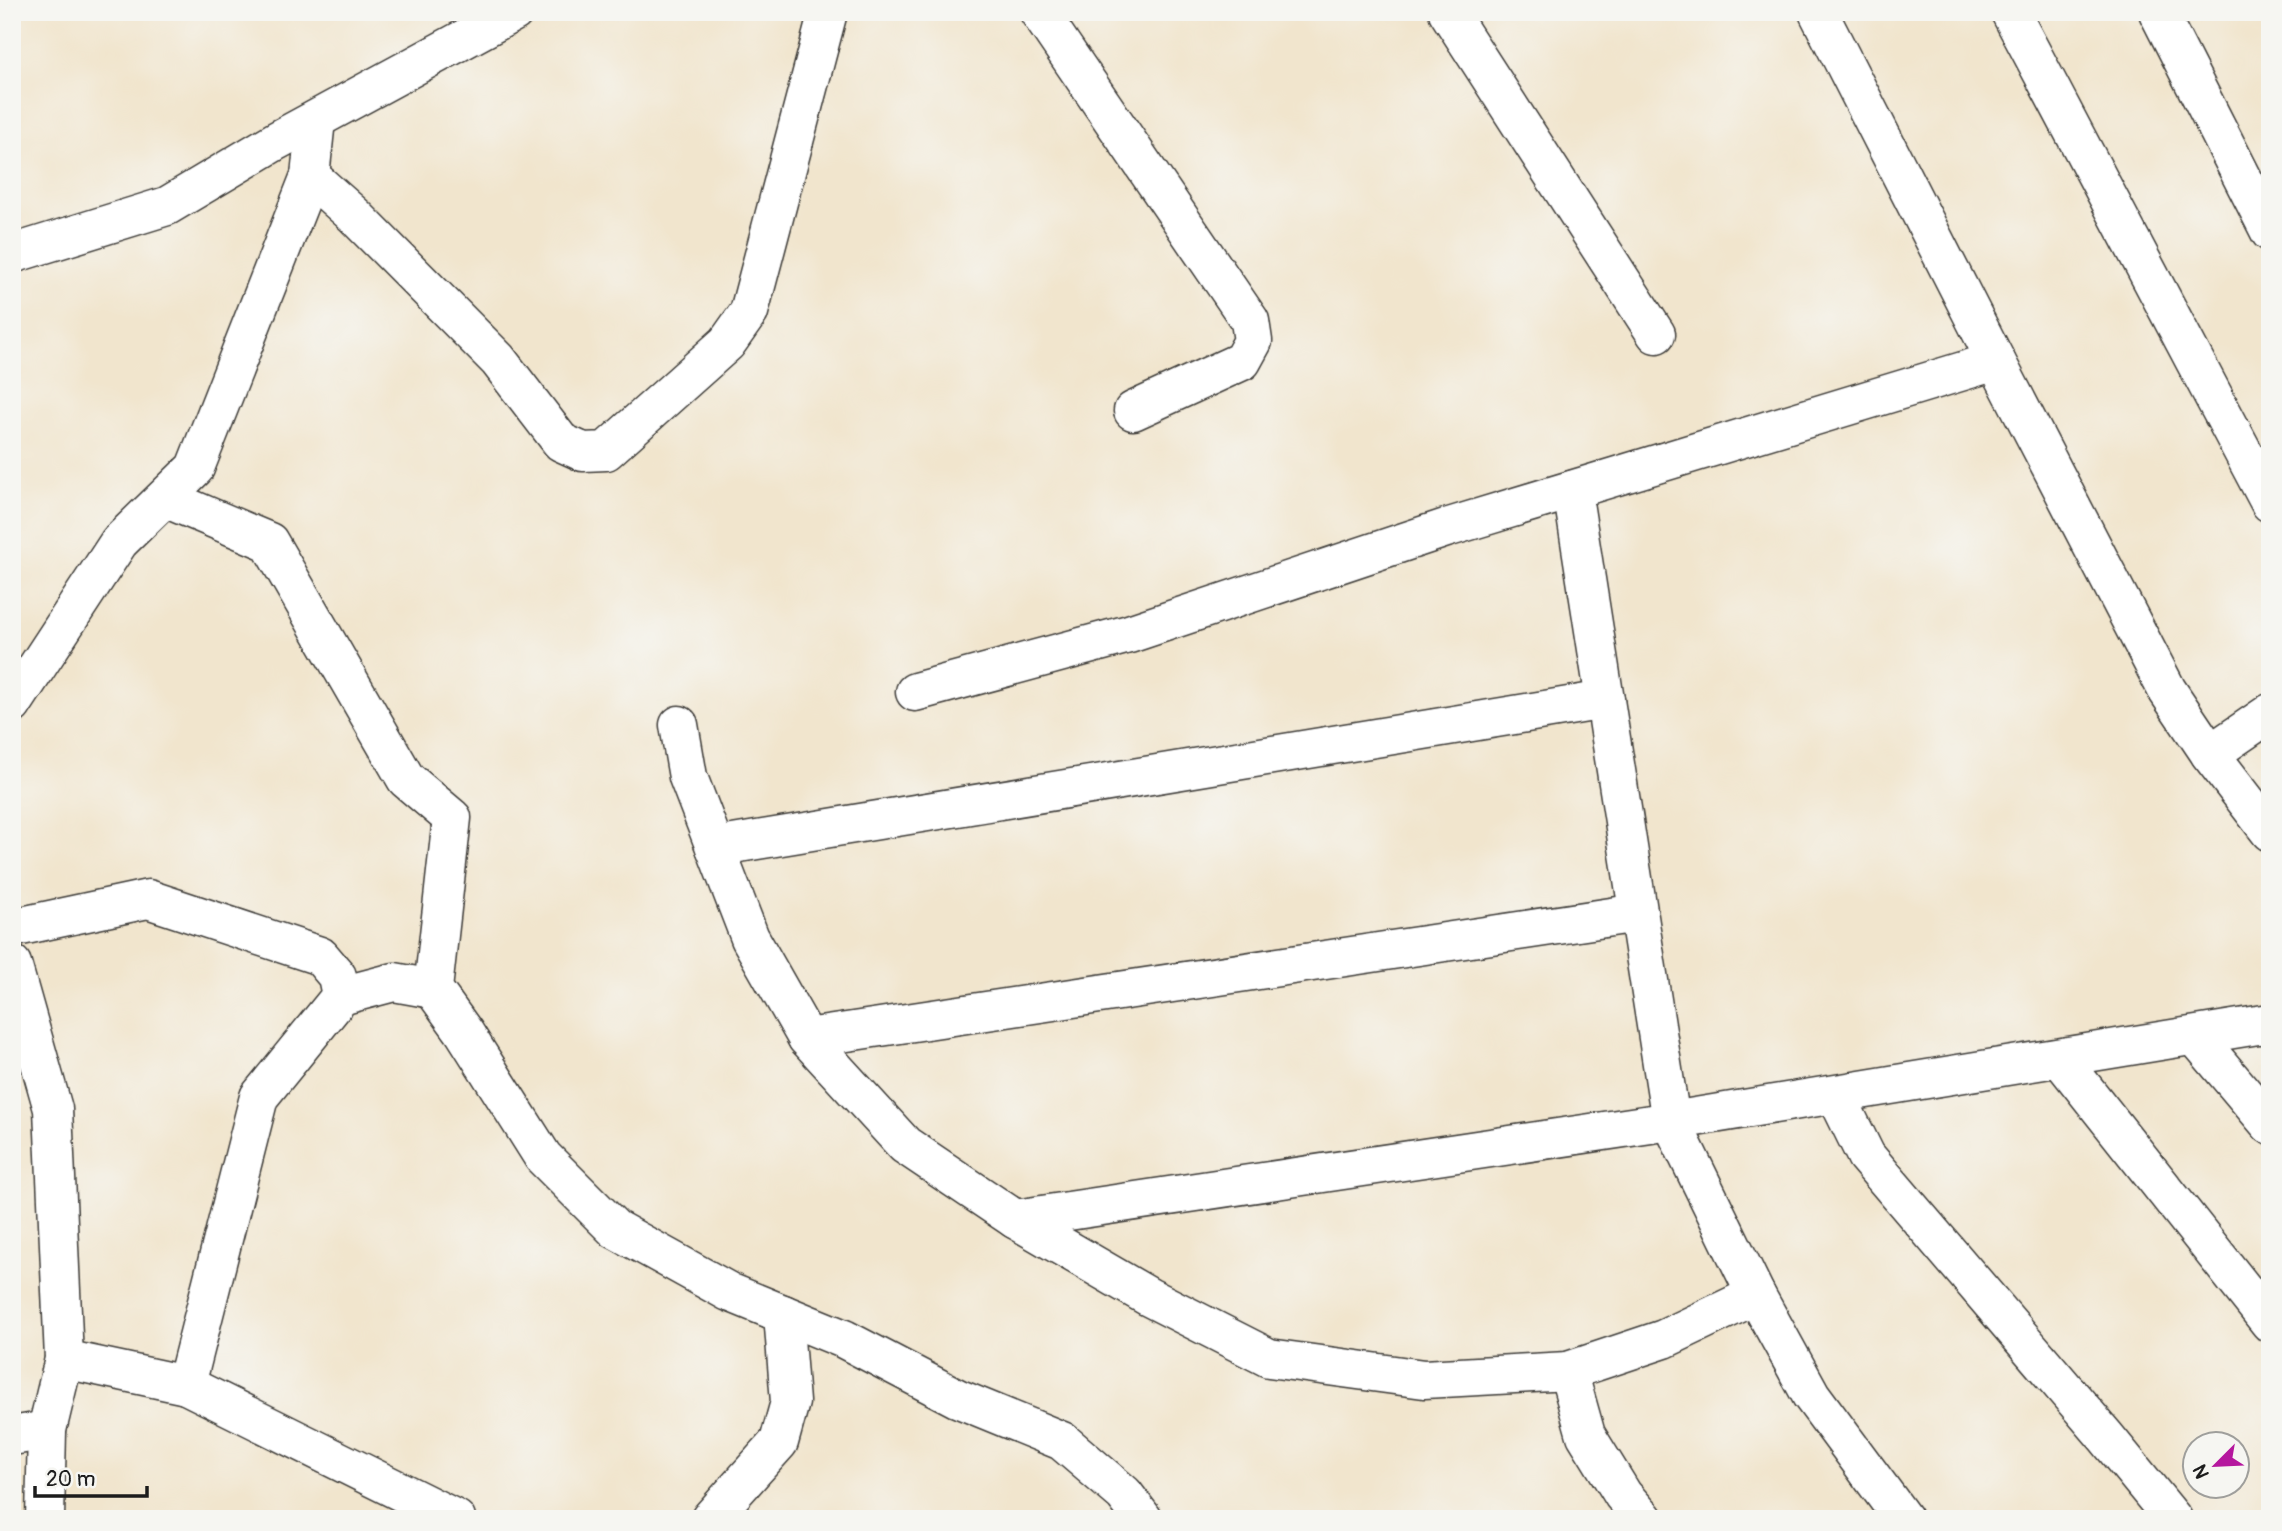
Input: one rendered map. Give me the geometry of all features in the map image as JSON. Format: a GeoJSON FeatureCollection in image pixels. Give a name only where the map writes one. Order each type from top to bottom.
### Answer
{"type":"FeatureCollection","features":[{"type":"Feature","properties":{"kind":"street"},"geometry":{"type":"LineString","coordinates":[[12,254],[167,206],[276,141],[514,12]]}},
{"type":"Feature","properties":{"kind":"street"},"geometry":{"type":"LineString","coordinates":[[310,176],[355,216],[498,360],[561,442],[583,452],[606,452],[727,343],[749,312],[828,12]]}},
{"type":"Feature","properties":{"kind":"street"},"geometry":{"type":"LineString","coordinates":[[1039,12],[1250,321],[1254,341],[1242,360],[1133,411]]}},
{"type":"Feature","properties":{"kind":"street"},"geometry":{"type":"LineString","coordinates":[[1448,12],[1656,334]]}},
{"type":"Feature","properties":{"kind":"street"},"geometry":{"type":"LineString","coordinates":[[1818,12],[2167,690],[2210,754],[2270,832]]}},
{"type":"Feature","properties":{"kind":"street"},"geometry":{"type":"LineString","coordinates":[[2010,12],[2270,503]]}},
{"type":"Feature","properties":{"kind":"street"},"geometry":{"type":"LineString","coordinates":[[2158,12],[2270,232]]}},
{"type":"Feature","properties":{"kind":"street"},"geometry":{"type":"LineString","coordinates":[[12,705],[120,542],[195,468],[310,176],[317,120]]}},
{"type":"Feature","properties":{"kind":"street"},"geometry":{"type":"LineString","coordinates":[[915,692],[1129,634],[1446,528],[1996,361]]}},
{"type":"Feature","properties":{"kind":"street"},"geometry":{"type":"LineString","coordinates":[[1572,490],[1671,1121],[1756,1295],[1811,1395],[1903,1519]]}},
{"type":"Feature","properties":{"kind":"street"},"geometry":{"type":"LineString","coordinates":[[165,498],[269,542],[406,779],[452,818],[433,989],[464,1032],[543,1157],[615,1229],[729,1292],[844,1339],[957,1398],[1062,1441],[1124,1494],[1143,1519]]}},
{"type":"Feature","properties":{"kind":"street"},"geometry":{"type":"LineString","coordinates":[[715,847],[1605,700]]}},
{"type":"Feature","properties":{"kind":"street"},"geometry":{"type":"LineString","coordinates":[[2210,754],[2270,713]]}},
{"type":"Feature","properties":{"kind":"street"},"geometry":{"type":"LineString","coordinates":[[679,725],[688,777],[750,938],[807,1038],[905,1145],[1015,1219],[1149,1297],[1269,1358],[1424,1379],[1568,1371],[1664,1339],[1756,1295]]}},
{"type":"Feature","properties":{"kind":"street"},"geometry":{"type":"LineString","coordinates":[[12,928],[148,899],[320,956],[337,976],[341,996]]}},
{"type":"Feature","properties":{"kind":"street"},"geometry":{"type":"LineString","coordinates":[[807,1038],[1638,913]]}},
{"type":"Feature","properties":{"kind":"street"},"geometry":{"type":"LineString","coordinates":[[12,964],[53,1109],[64,1359],[30,1433],[45,1519]]}},
{"type":"Feature","properties":{"kind":"street"},"geometry":{"type":"LineString","coordinates":[[186,1385],[259,1097],[341,996],[394,982],[433,989]]}},
{"type":"Feature","properties":{"kind":"street"},"geometry":{"type":"LineString","coordinates":[[1015,1219],[1671,1121],[2270,1024]]}},
{"type":"Feature","properties":{"kind":"street"},"geometry":{"type":"LineString","coordinates":[[2195,1036],[2270,1125]]}},
{"type":"Feature","properties":{"kind":"street"},"geometry":{"type":"LineString","coordinates":[[2060,1058],[2270,1323]]}},
{"type":"Feature","properties":{"kind":"street"},"geometry":{"type":"LineString","coordinates":[[1836,1095],[1866,1156],[2106,1437],[2172,1519]]}},
{"type":"Feature","properties":{"kind":"street"},"geometry":{"type":"LineString","coordinates":[[710,1519],[779,1442],[790,1402],[783,1314]]}},
{"type":"Feature","properties":{"kind":"street"},"geometry":{"type":"LineString","coordinates":[[64,1359],[186,1385],[456,1519]]}},
{"type":"Feature","properties":{"kind":"street"},"geometry":{"type":"LineString","coordinates":[[1568,1371],[1586,1435],[1623,1495],[1644,1519]]}}]}
